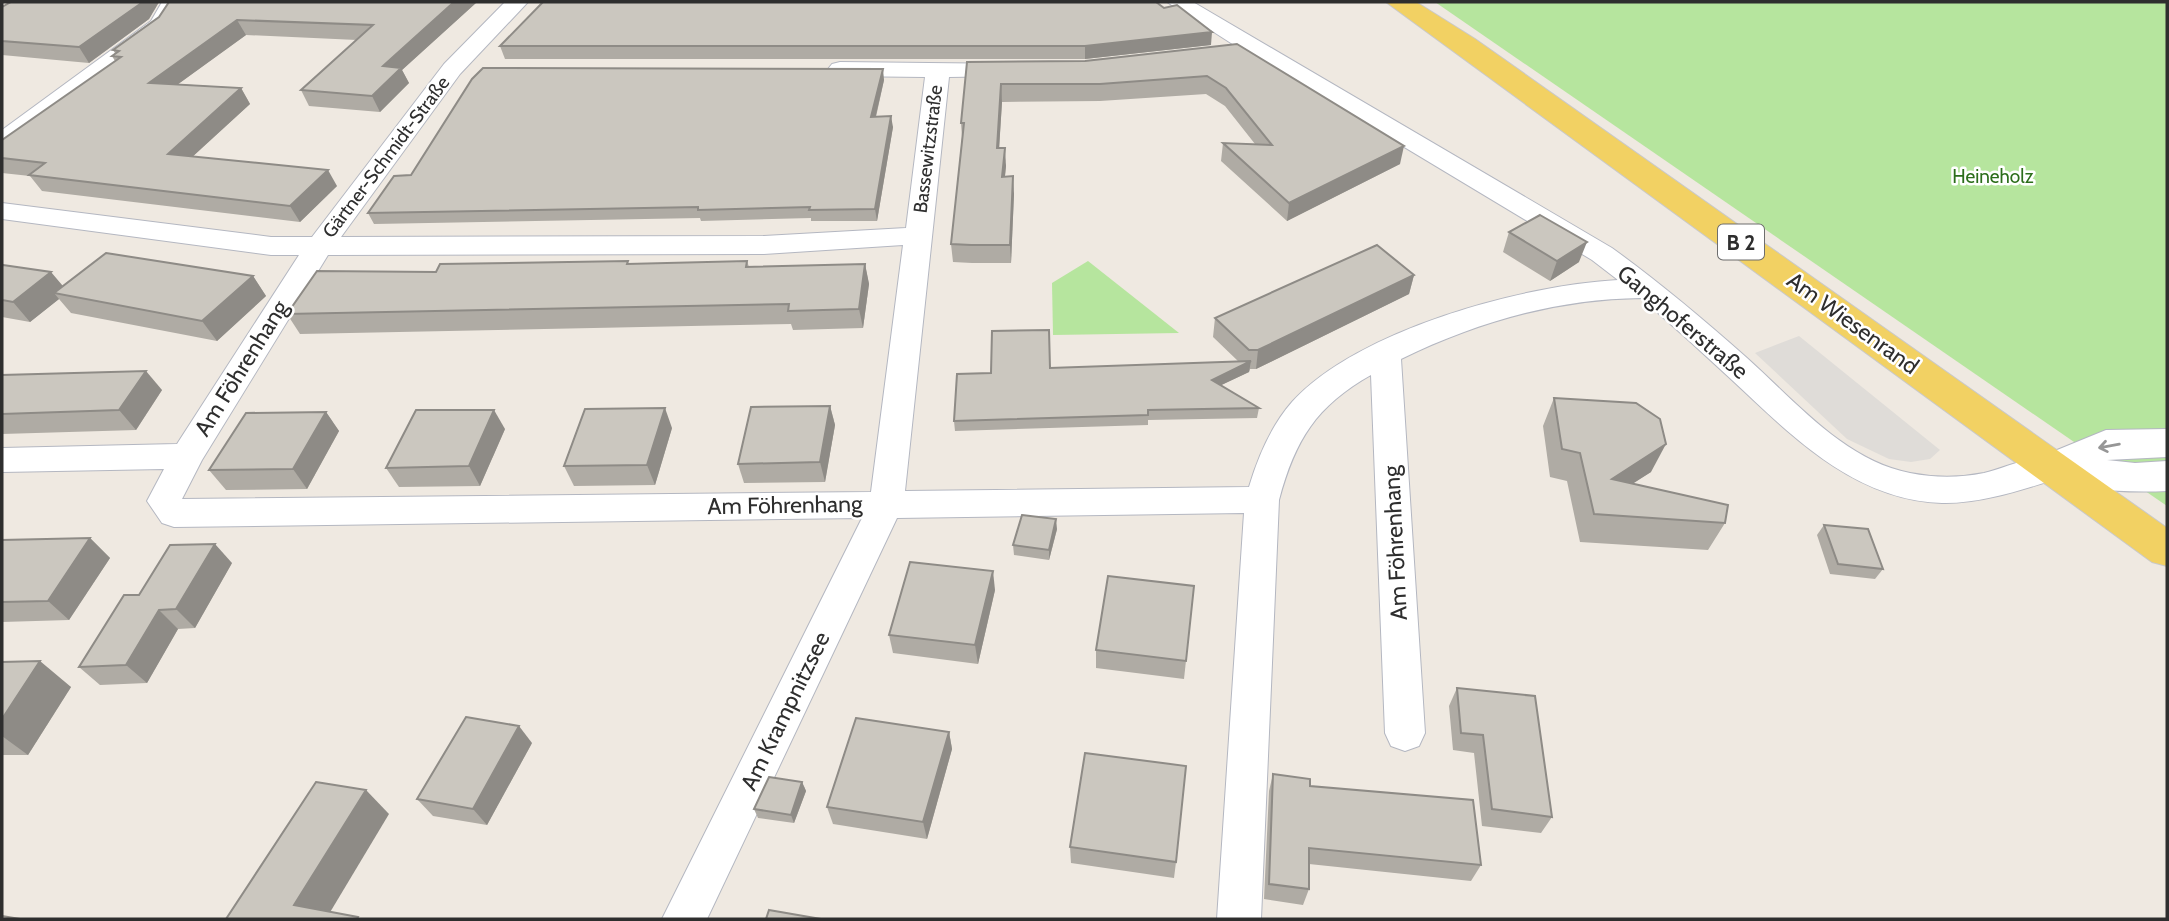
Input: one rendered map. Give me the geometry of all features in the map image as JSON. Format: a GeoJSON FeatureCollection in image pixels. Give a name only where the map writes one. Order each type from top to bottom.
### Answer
{"type":"FeatureCollection","features":[{"type":"Feature","properties":{"kind":"main road","name":"Am Wiesenrand"},"geometry":{"type":"LineString","coordinates":[[1399,2],[1466,45],[2167,550]]}},
{"type":"Feature","properties":{"kind":"street"},"geometry":{"type":"LineString","coordinates":[[2,142],[159,25],[173,2]]}},
{"type":"Feature","properties":{"kind":"street","name":"Gärtner-Schmidt-Straße"},"geometry":{"type":"LineString","coordinates":[[319,246],[452,69],[517,2]]}},
{"type":"Feature","properties":{"kind":"street","name":"Ganghoferstraße"},"geometry":{"type":"LineString","coordinates":[[1178,2],[1602,254],[1650,289],[1801,427],[1838,457],[1868,473],[1896,482],[1941,490],[1968,488],[2054,467]]}},
{"type":"Feature","properties":{"kind":"street"},"geometry":{"type":"LineString","coordinates":[[1177,58],[1256,49]]}},
{"type":"Feature","properties":{"kind":"street","name":"Gärtner-Schmidt-Straße"},"geometry":{"type":"LineString","coordinates":[[452,69],[480,69]]}},
{"type":"Feature","properties":{"kind":"street","name":"Bassewitzstraße"},"geometry":{"type":"LineString","coordinates":[[887,503],[938,70],[1031,69]]}},
{"type":"Feature","properties":{"kind":"street"},"geometry":{"type":"LineString","coordinates":[[821,70],[938,70]]}},
{"type":"Feature","properties":{"kind":"street"},"geometry":{"type":"LineString","coordinates":[[2,192],[7,193],[2,198]]}},
{"type":"Feature","properties":{"kind":"street"},"geometry":{"type":"LineString","coordinates":[[2,211],[271,246],[765,245],[917,236]]}},
{"type":"Feature","properties":{"kind":"street","name":"Am Föhrenhang"},"geometry":{"type":"LineString","coordinates":[[319,246],[187,456],[164,501],[174,514],[1262,500]]}},
{"type":"Feature","properties":{"kind":"street"},"geometry":{"type":"LineString","coordinates":[[1240,919],[1262,500],[1275,452],[1296,419],[1324,391],[1358,367],[1459,320],[1517,302],[1605,288],[1650,289]]}},
{"type":"Feature","properties":{"kind":"street","name":"Am Föhrenhang"},"geometry":{"type":"LineString","coordinates":[[1385,353],[1405,733]]}},
{"type":"Feature","properties":{"kind":"street"},"geometry":{"type":"LineString","coordinates":[[2054,467],[2106,444],[2167,443]]}},
{"type":"Feature","properties":{"kind":"street","name":"Am Föhrenhang"},"geometry":{"type":"LineString","coordinates":[[2,460],[187,456]]}},
{"type":"Feature","properties":{"kind":"street"},"geometry":{"type":"LineString","coordinates":[[2054,467],[2135,478],[2167,476]]}},
{"type":"Feature","properties":{"kind":"street","name":"Am Krampnitzsee"},"geometry":{"type":"LineString","coordinates":[[684,919],[887,503]]}},
{"type":"Feature","properties":{"kind":"green space","name":"Heineholz"},"geometry":{"type":"Polygon","coordinates":[[[1435,2],[2167,2],[2167,506],[1435,2]]]}},
{"type":"Feature","properties":{"kind":"green space"},"geometry":{"type":"Polygon","coordinates":[[[1088,261],[1179,333],[1053,335],[1052,283],[1088,261]]]}},
{"type":"Feature","properties":{"kind":"shaded area"},"geometry":{"type":"Polygon","coordinates":[[[1799,336],[1940,450],[1930,459],[1911,462],[1889,459],[1847,439],[1755,353],[1799,336]]]}},
{"type":"Feature","properties":{"kind":"building"},"geometry":{"type":"Polygon","coordinates":[[[11,2],[141,2],[79,47],[2,41],[2,7],[11,2]]]}},
{"type":"Feature","properties":{"kind":"building"},"geometry":{"type":"Polygon","coordinates":[[[169,2],[454,2],[383,66],[401,68],[372,96],[301,90],[373,25],[237,20],[149,83],[241,88],[168,154],[328,170],[290,206],[29,175],[45,163],[2,158],[2,140],[121,57],[112,56],[119,51],[113,50],[159,17],[169,2]]]}},
{"type":"Feature","properties":{"kind":"building"},"geometry":{"type":"Polygon","coordinates":[[[543,2],[1156,2],[1164,8],[1177,5],[1212,32],[1085,46],[500,46],[543,2]]]}},
{"type":"Feature","properties":{"kind":"building"},"geometry":{"type":"Polygon","coordinates":[[[1237,44],[1404,146],[1289,203],[1223,143],[1272,145],[1226,88],[1207,76],[1100,84],[1001,84],[997,148],[1005,148],[1002,177],[1013,176],[1010,245],[951,244],[964,123],[961,123],[967,62],[1085,61],[1237,44]]]}},
{"type":"Feature","properties":{"kind":"building"},"geometry":{"type":"Polygon","coordinates":[[[483,68],[883,69],[871,117],[891,116],[875,209],[809,210],[810,207],[698,210],[698,207],[368,213],[394,176],[411,175],[472,79],[483,68]]]}},
{"type":"Feature","properties":{"kind":"building"},"geometry":{"type":"Polygon","coordinates":[[[1540,215],[1587,242],[1557,261],[1509,232],[1540,215]]]}},
{"type":"Feature","properties":{"kind":"building"},"geometry":{"type":"Polygon","coordinates":[[[1377,245],[1414,275],[1258,350],[1249,350],[1215,318],[1377,245]]]}},
{"type":"Feature","properties":{"kind":"building"},"geometry":{"type":"Polygon","coordinates":[[[106,253],[253,276],[202,321],[54,293],[106,253]]]}},
{"type":"Feature","properties":{"kind":"building"},"geometry":{"type":"Polygon","coordinates":[[[628,261],[627,264],[747,261],[746,267],[865,264],[859,309],[788,311],[789,304],[287,314],[317,271],[436,272],[440,264],[628,261]]]}},
{"type":"Feature","properties":{"kind":"building"},"geometry":{"type":"Polygon","coordinates":[[[3,265],[51,272],[13,302],[2,300],[3,265]]]}},
{"type":"Feature","properties":{"kind":"building"},"geometry":{"type":"Polygon","coordinates":[[[1049,330],[1050,368],[1251,361],[1212,380],[1259,408],[1148,410],[1148,415],[954,421],[957,374],[991,373],[992,331],[1049,330]]]}},
{"type":"Feature","properties":{"kind":"building"},"geometry":{"type":"Polygon","coordinates":[[[146,371],[119,410],[2,414],[2,375],[146,371]]]}},
{"type":"Feature","properties":{"kind":"building"},"geometry":{"type":"Polygon","coordinates":[[[1554,398],[1636,403],[1660,419],[1666,444],[1612,479],[1728,505],[1725,523],[1594,514],[1580,453],[1562,449],[1554,398]]]}},
{"type":"Feature","properties":{"kind":"building"},"geometry":{"type":"Polygon","coordinates":[[[830,406],[820,462],[738,464],[751,407],[830,406]]]}},
{"type":"Feature","properties":{"kind":"building"},"geometry":{"type":"Polygon","coordinates":[[[665,408],[647,465],[564,466],[585,409],[665,408]]]}},
{"type":"Feature","properties":{"kind":"building"},"geometry":{"type":"Polygon","coordinates":[[[416,410],[494,410],[469,466],[386,468],[416,410]]]}},
{"type":"Feature","properties":{"kind":"building"},"geometry":{"type":"Polygon","coordinates":[[[326,412],[293,469],[209,470],[246,413],[326,412]]]}},
{"type":"Feature","properties":{"kind":"building"},"geometry":{"type":"Polygon","coordinates":[[[1022,515],[1056,519],[1049,550],[1013,545],[1022,515]]]}},
{"type":"Feature","properties":{"kind":"building"},"geometry":{"type":"Polygon","coordinates":[[[1824,525],[1868,529],[1883,569],[1838,564],[1824,525]]]}},
{"type":"Feature","properties":{"kind":"building"},"geometry":{"type":"Polygon","coordinates":[[[90,538],[48,601],[2,602],[2,540],[90,538]]]}},
{"type":"Feature","properties":{"kind":"building"},"geometry":{"type":"Polygon","coordinates":[[[215,544],[176,609],[159,610],[126,665],[79,667],[124,595],[139,595],[170,545],[215,544]]]}},
{"type":"Feature","properties":{"kind":"building"},"geometry":{"type":"Polygon","coordinates":[[[910,562],[993,571],[975,645],[889,635],[910,562]]]}},
{"type":"Feature","properties":{"kind":"building"},"geometry":{"type":"Polygon","coordinates":[[[1108,576],[1194,586],[1186,661],[1096,650],[1108,576]]]}},
{"type":"Feature","properties":{"kind":"building"},"geometry":{"type":"Polygon","coordinates":[[[40,661],[2,719],[2,662],[40,661]]]}},
{"type":"Feature","properties":{"kind":"building"},"geometry":{"type":"Polygon","coordinates":[[[1457,688],[1535,696],[1552,817],[1492,809],[1483,735],[1461,733],[1457,688]]]}},
{"type":"Feature","properties":{"kind":"building"},"geometry":{"type":"Polygon","coordinates":[[[466,717],[519,726],[473,809],[417,799],[466,717]]]}},
{"type":"Feature","properties":{"kind":"building"},"geometry":{"type":"Polygon","coordinates":[[[856,718],[949,732],[923,822],[827,807],[856,718]]]}},
{"type":"Feature","properties":{"kind":"building"},"geometry":{"type":"Polygon","coordinates":[[[1085,753],[1186,766],[1176,862],[1070,847],[1085,753]]]}},
{"type":"Feature","properties":{"kind":"building"},"geometry":{"type":"Polygon","coordinates":[[[1273,774],[1310,779],[1310,786],[1473,800],[1481,865],[1309,848],[1309,889],[1269,884],[1273,774]]]}},
{"type":"Feature","properties":{"kind":"building"},"geometry":{"type":"Polygon","coordinates":[[[769,777],[802,782],[791,815],[754,809],[769,777]]]}},
{"type":"Feature","properties":{"kind":"building"},"geometry":{"type":"Polygon","coordinates":[[[316,782],[366,790],[294,905],[358,917],[357,919],[226,919],[316,782]]]}},
{"type":"Feature","properties":{"kind":"building"},"geometry":{"type":"Polygon","coordinates":[[[769,910],[821,919],[766,919],[769,910]]]}}]}
